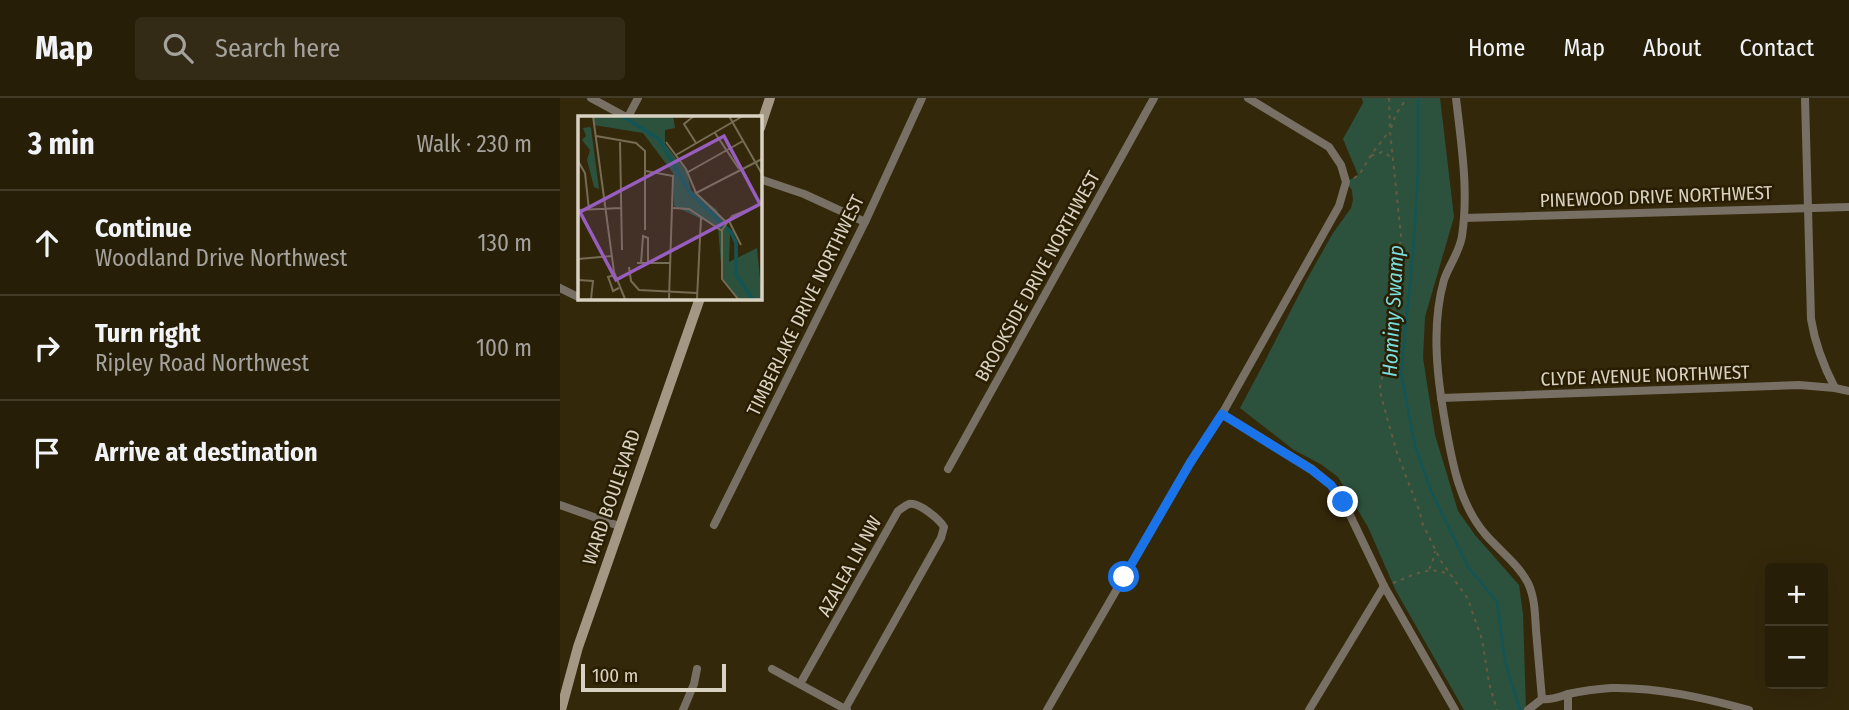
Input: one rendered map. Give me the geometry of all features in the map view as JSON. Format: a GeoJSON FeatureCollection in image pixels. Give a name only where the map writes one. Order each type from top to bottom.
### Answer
{"type":"FeatureCollection","features":[{"type":"Feature","properties":{"kind":"main road"},"geometry":{"type":"LineString","coordinates":[[761,125],[770,98]]}},
{"type":"Feature","properties":{"kind":"main road","name":"WARD BOULEVARD"},"geometry":{"type":"LineString","coordinates":[[561,710],[578,648],[619,526],[700,299]]}},
{"type":"Feature","properties":{"kind":"street"},"geometry":{"type":"LineString","coordinates":[[591,98],[625,116]]}},
{"type":"Feature","properties":{"kind":"street"},"geometry":{"type":"LineString","coordinates":[[628,116],[638,98]]}},
{"type":"Feature","properties":{"kind":"street","name":"TIMBERLAKE DRIVE NORTHWEST"},"geometry":{"type":"LineString","coordinates":[[714,525],[865,222],[922,98]]}},
{"type":"Feature","properties":{"kind":"street","name":"BROOKSIDE DRIVE NORTHWEST"},"geometry":{"type":"LineString","coordinates":[[948,469],[1154,98]]}},
{"type":"Feature","properties":{"kind":"street"},"geometry":{"type":"LineString","coordinates":[[1046,710],[1190,463],[1222,414],[1339,206],[1346,183],[1341,165],[1329,147],[1248,98]]}},
{"type":"Feature","properties":{"kind":"street"},"geometry":{"type":"LineString","coordinates":[[1455,98],[1461,144],[1464,218],[1461,240],[1445,279],[1438,311],[1436,345],[1441,398],[1461,494],[1488,537],[1521,572],[1531,592],[1542,699]]}},
{"type":"Feature","properties":{"kind":"street"},"geometry":{"type":"LineString","coordinates":[[1805,98],[1811,319],[1820,359],[1835,388]]}},
{"type":"Feature","properties":{"kind":"street"},"geometry":{"type":"LineString","coordinates":[[761,179],[804,194],[865,222]]}},
{"type":"Feature","properties":{"kind":"street","name":"PINEWOOD DRIVE NORTHWEST"},"geometry":{"type":"LineString","coordinates":[[1464,218],[1849,206]]}},
{"type":"Feature","properties":{"kind":"street"},"geometry":{"type":"LineString","coordinates":[[560,288],[576,296]]}},
{"type":"Feature","properties":{"kind":"street","name":"CLYDE AVENUE NORTHWEST"},"geometry":{"type":"LineString","coordinates":[[1441,398],[1799,385],[1849,391]]}},
{"type":"Feature","properties":{"kind":"street"},"geometry":{"type":"LineString","coordinates":[[1222,414],[1312,470],[1331,485],[1349,513],[1384,586],[1455,710]]}},
{"type":"Feature","properties":{"kind":"street","name":"AZALEA LN NW"},"geometry":{"type":"LineString","coordinates":[[800,684],[898,510],[907,504],[914,504],[939,519],[944,527],[941,538],[846,709]]}},
{"type":"Feature","properties":{"kind":"street"},"geometry":{"type":"LineString","coordinates":[[560,505],[619,526]]}},
{"type":"Feature","properties":{"kind":"street"},"geometry":{"type":"LineString","coordinates":[[1309,710],[1384,586]]}},
{"type":"Feature","properties":{"kind":"street"},"geometry":{"type":"LineString","coordinates":[[683,710],[694,684],[696,668]]}},
{"type":"Feature","properties":{"kind":"street"},"geometry":{"type":"LineString","coordinates":[[772,669],[846,709]]}},
{"type":"Feature","properties":{"kind":"street"},"geometry":{"type":"LineString","coordinates":[[1528,710],[1542,699],[1552,700],[1609,688],[1690,696],[1749,710]]}},
{"type":"Feature","properties":{"kind":"street"},"geometry":{"type":"LineString","coordinates":[[1568,695],[1568,710]]}},
{"type":"Feature","properties":{"kind":"path"},"geometry":{"type":"LineString","coordinates":[[1389,98],[1401,236],[1392,332],[1380,387],[1381,396],[1401,467],[1423,524],[1435,549],[1468,599],[1482,639],[1489,684],[1497,710]]}},
{"type":"Feature","properties":{"kind":"path"},"geometry":{"type":"LineString","coordinates":[[1346,183],[1359,176],[1390,131],[1396,114],[1407,98]]}},
{"type":"Feature","properties":{"kind":"path"},"geometry":{"type":"LineString","coordinates":[[1370,157],[1382,152],[1393,160]]}},
{"type":"Feature","properties":{"kind":"path"},"geometry":{"type":"LineString","coordinates":[[1428,570],[1435,549]]}},
{"type":"Feature","properties":{"kind":"path"},"geometry":{"type":"LineString","coordinates":[[1384,586],[1428,570],[1451,575]]}},
{"type":"Feature","properties":{"kind":"green space"},"geometry":{"type":"Polygon","coordinates":[[[1362,98],[1440,98],[1454,217],[1425,317],[1423,358],[1435,435],[1458,511],[1475,535],[1519,585],[1523,614],[1526,710],[1464,710],[1396,591],[1368,527],[1338,477],[1294,450],[1240,408],[1307,279],[1333,233],[1351,208],[1352,190],[1346,182],[1358,175],[1343,139],[1363,103],[1362,98]]]}},
{"type":"Feature","properties":{"kind":"waterway","name":"Hominy Swamp"},"geometry":{"type":"LineString","coordinates":[[1418,98],[1418,174],[1401,373],[1415,446],[1431,491],[1468,567],[1497,602],[1505,662],[1520,710]]}},
{"type":"Feature","properties":{"kind":"route"},"geometry":{"type":"LineString","coordinates":[[1124,577],[1203,441],[1222,414],[1324,478],[1343,502]]}}]}
